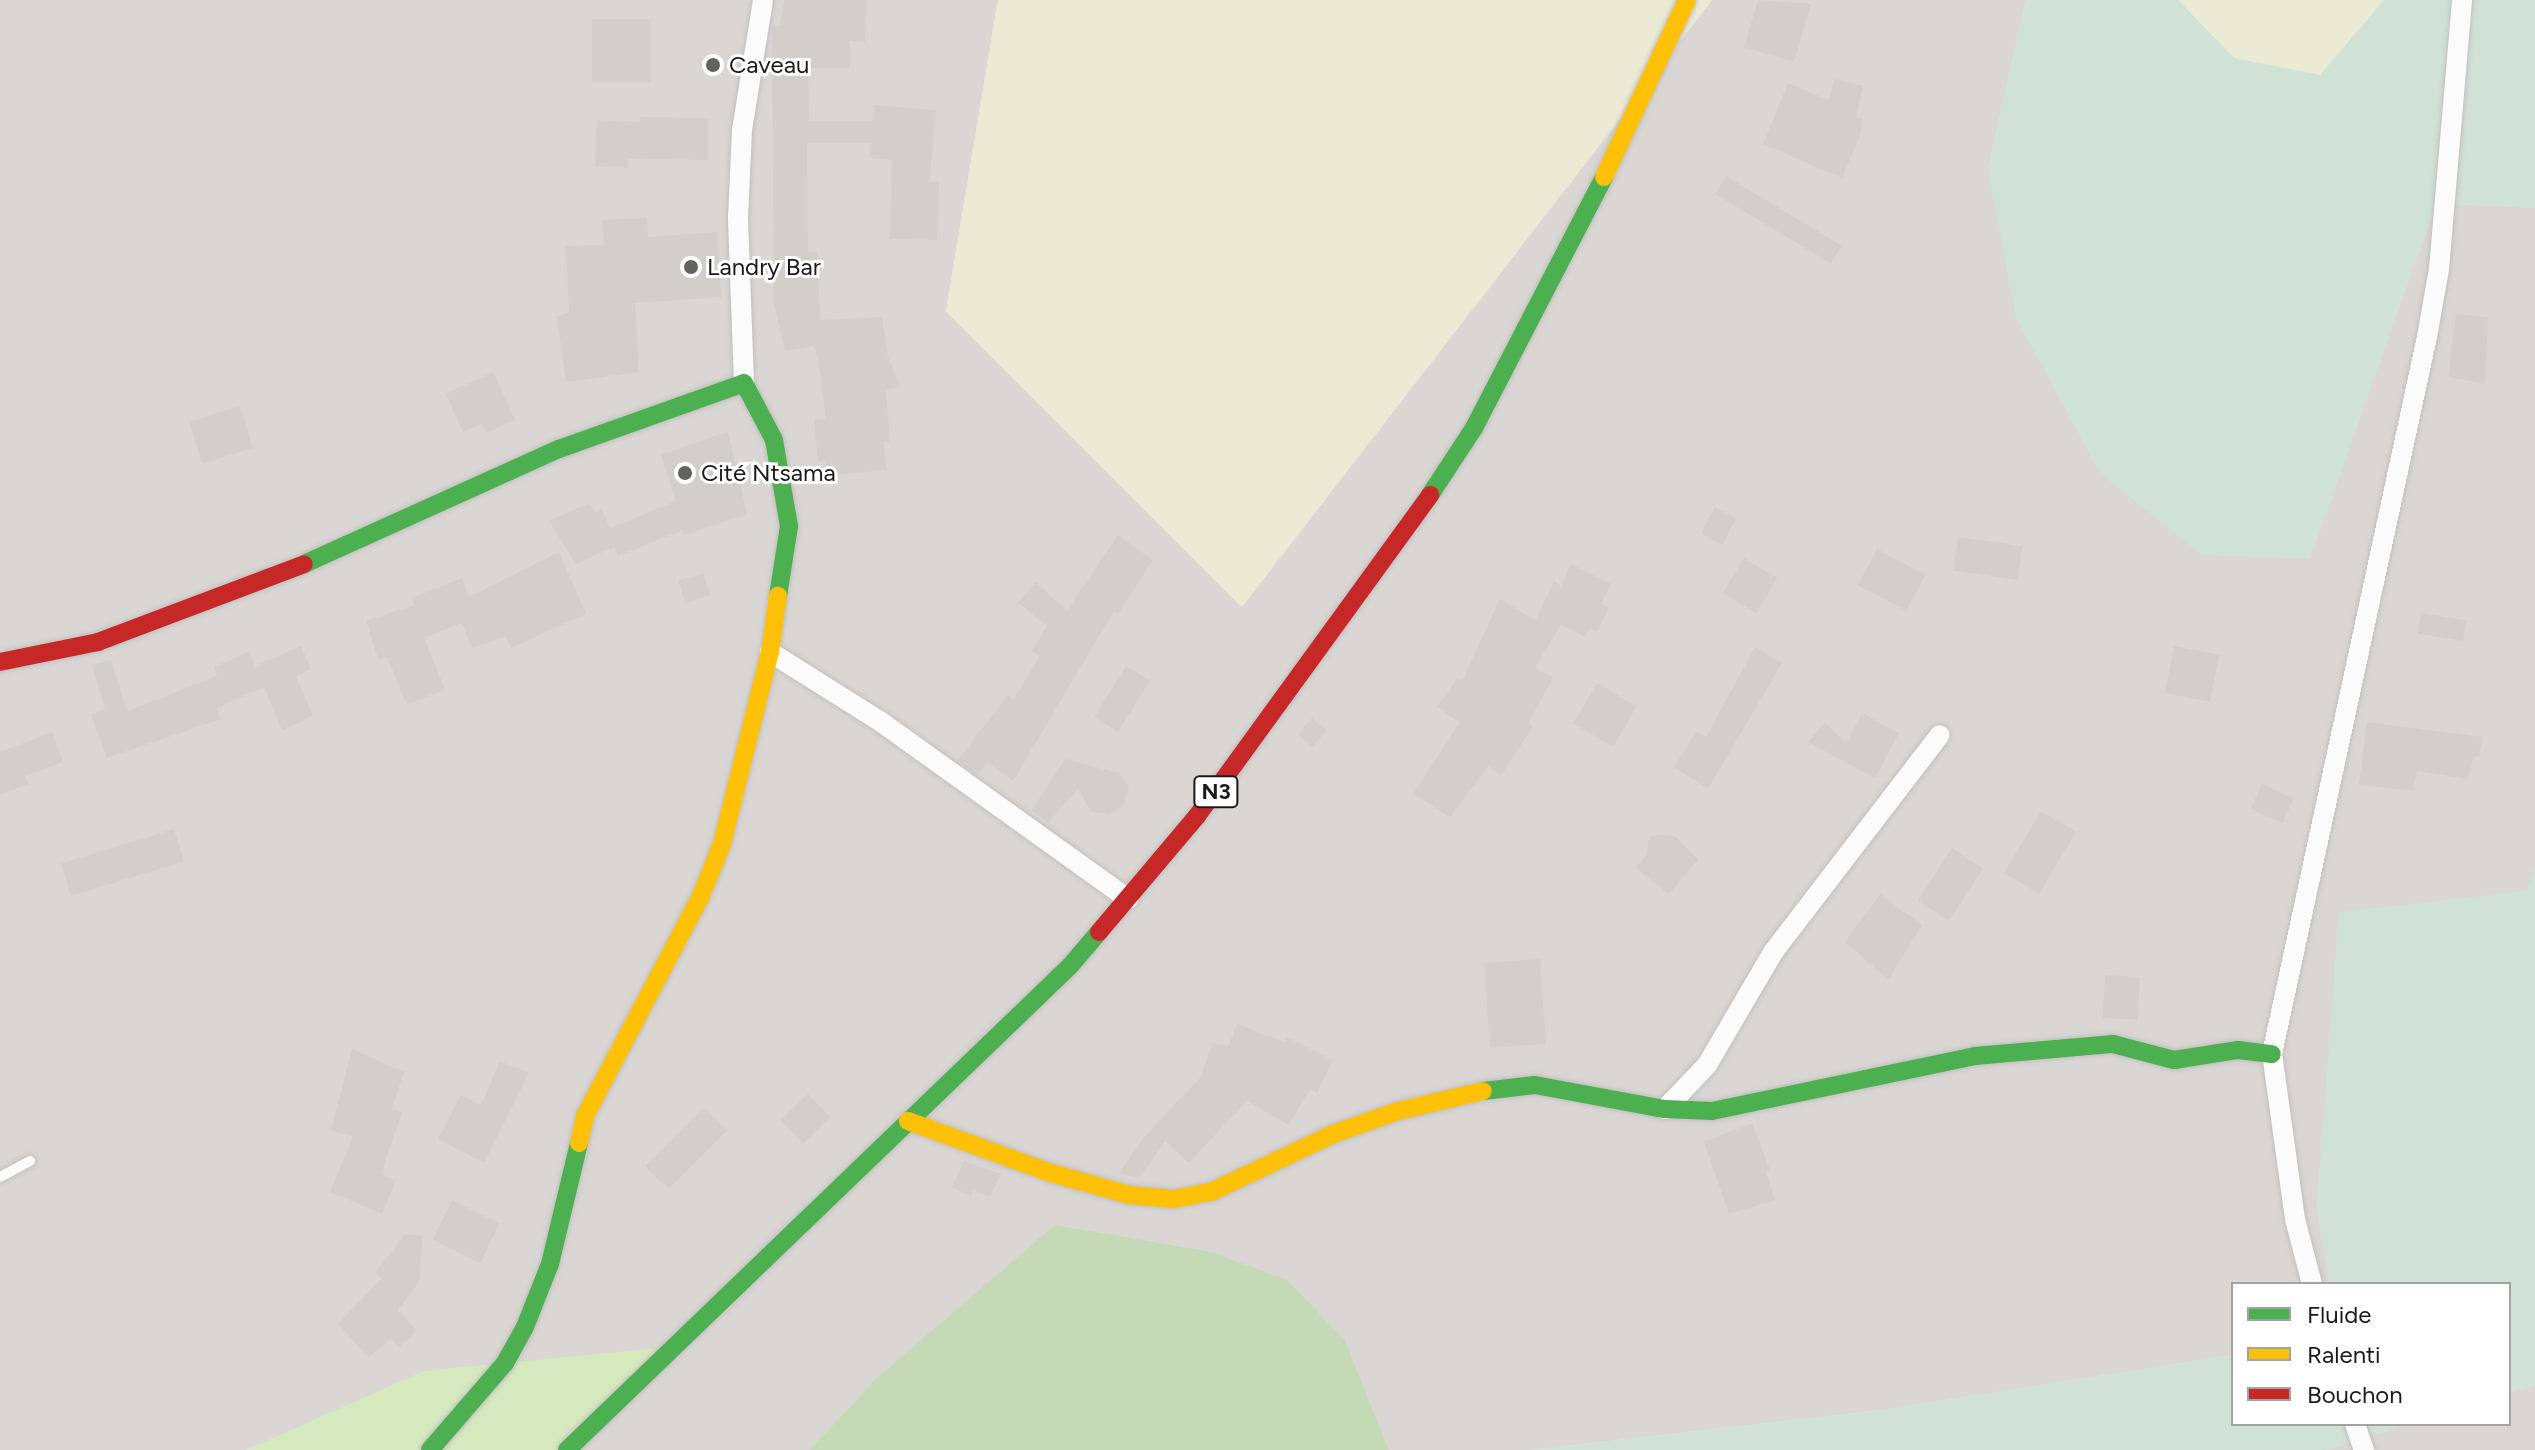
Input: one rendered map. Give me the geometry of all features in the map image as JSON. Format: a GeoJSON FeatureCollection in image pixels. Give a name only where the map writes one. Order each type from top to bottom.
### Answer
{"type":"FeatureCollection","features":[{"type":"Feature","properties":{"kind":"main road","name":"N3"},"geometry":{"type":"LineString","coordinates":[[567,1450],[1070,966],[1128,899],[1292,692],[1474,428],[1634,119],[1687,0]]}},
{"type":"Feature","properties":{"kind":"main road"},"geometry":{"type":"LineString","coordinates":[[0,662],[44,656],[128,631],[334,553],[559,449],[744,383],[774,440],[789,526],[770,652],[722,844],[700,898],[585,1116],[550,1264],[525,1327],[505,1363],[430,1450]]}},
{"type":"Feature","properties":{"kind":"main road"},"geometry":{"type":"LineString","coordinates":[[908,1121],[1051,1173],[1130,1195],[1174,1199],[1211,1192],[1333,1134],[1398,1111],[1484,1091],[1535,1085],[1665,1109],[1712,1111],[1975,1056],[2113,1044],[2174,1060],[2238,1050],[2272,1054]]}},
{"type":"Feature","properties":{"kind":"street"},"geometry":{"type":"LineString","coordinates":[[744,383],[738,218],[742,130],[763,0]]}},
{"type":"Feature","properties":{"kind":"street"},"geometry":{"type":"LineString","coordinates":[[2311,1282],[2295,1219],[2272,1054],[2427,337],[2439,269],[2462,0]]}},
{"type":"Feature","properties":{"kind":"street"},"geometry":{"type":"LineString","coordinates":[[770,652],[906,739],[1128,899]]}},
{"type":"Feature","properties":{"kind":"street"},"geometry":{"type":"LineString","coordinates":[[1665,1109],[1707,1065],[1774,951],[1940,735]]}},
{"type":"Feature","properties":{"kind":"street"},"geometry":{"type":"LineString","coordinates":[[2356,1426],[2364,1450]]}},
{"type":"Feature","properties":{"kind":"lane"},"geometry":{"type":"LineString","coordinates":[[0,1177],[30,1161]]}},
{"type":"Feature","properties":{"kind":"shaded area"},"geometry":{"type":"Polygon","coordinates":[[[0,0],[998,0],[946,311],[1242,607],[1712,0],[2026,0],[1988,169],[2310,558],[2436,203],[2535,208],[2535,869],[2527,891],[2340,913],[2317,1206],[2330,1282],[2231,1282],[2231,1355],[1882,1410],[1530,1450],[1389,1450],[1345,1340],[878,1377],[809,1450],[0,1450],[0,0]]]}},
{"type":"Feature","properties":{"kind":"shaded area"},"geometry":{"type":"Polygon","coordinates":[[[2535,1385],[2535,1450],[2326,1450],[2403,1426],[2511,1426],[2511,1392],[2535,1385]]]}},
{"type":"Feature","properties":{"kind":"green space"},"geometry":{"type":"Polygon","coordinates":[[[998,0],[1712,0],[1242,607],[946,311],[998,0]]]}},
{"type":"Feature","properties":{"kind":"green space"},"geometry":{"type":"Polygon","coordinates":[[[2026,0],[2178,0],[2234,58],[2320,75],[2384,0],[2535,0],[2535,208],[2436,203],[2310,559],[2202,555],[2100,473],[2016,318],[1988,169],[2026,0]]]}},
{"type":"Feature","properties":{"kind":"green space"},"geometry":{"type":"Polygon","coordinates":[[[2178,0],[2384,0],[2321,75],[2234,58],[2178,0]]]}},
{"type":"Feature","properties":{"kind":"green space"},"geometry":{"type":"Polygon","coordinates":[[[2535,869],[2535,1385],[2511,1392],[2511,1282],[2330,1282],[2317,1206],[2339,912],[2526,891],[2535,869]]]}},
{"type":"Feature","properties":{"kind":"green space"},"geometry":{"type":"Polygon","coordinates":[[[1055,1225],[1211,1252],[1287,1280],[1345,1340],[1389,1450],[809,1450],[878,1377],[1055,1225]]]}},
{"type":"Feature","properties":{"kind":"green space"},"geometry":{"type":"Polygon","coordinates":[[[670,1347],[573,1450],[246,1450],[424,1371],[670,1347]]]}},
{"type":"Feature","properties":{"kind":"green space"},"geometry":{"type":"Polygon","coordinates":[[[2231,1355],[2231,1426],[2403,1426],[2326,1450],[1530,1450],[1882,1410],[2231,1355]]]}},
{"type":"Feature","properties":{"kind":"building"},"geometry":{"type":"Polygon","coordinates":[[[784,0],[866,0],[865,42],[850,41],[850,68],[808,68],[809,121],[873,121],[874,105],[936,110],[929,182],[939,182],[937,240],[890,239],[892,160],[870,158],[871,143],[807,143],[808,252],[817,252],[820,320],[882,317],[888,357],[900,385],[886,391],[890,441],[884,442],[886,470],[827,476],[825,461],[818,462],[814,420],[826,419],[818,358],[814,346],[785,351],[774,303],[772,28],[780,25],[784,0]]]}},
{"type":"Feature","properties":{"kind":"building"},"geometry":{"type":"Polygon","coordinates":[[[1758,0],[1811,4],[1794,62],[1744,47],[1758,0]]]}},
{"type":"Feature","properties":{"kind":"building"},"geometry":{"type":"Polygon","coordinates":[[[592,19],[651,19],[651,82],[592,82],[592,19]]]}},
{"type":"Feature","properties":{"kind":"building"},"geometry":{"type":"Polygon","coordinates":[[[1834,79],[1863,86],[1856,117],[1862,119],[1861,133],[1842,178],[1763,144],[1788,83],[1829,100],[1834,79]]]}},
{"type":"Feature","properties":{"kind":"building"},"geometry":{"type":"Polygon","coordinates":[[[640,117],[708,118],[708,160],[628,159],[628,168],[595,166],[597,120],[640,122],[640,117]]]}},
{"type":"Feature","properties":{"kind":"building"},"geometry":{"type":"Polygon","coordinates":[[[1726,176],[1842,246],[1831,264],[1715,194],[1726,176]]]}},
{"type":"Feature","properties":{"kind":"building"},"geometry":{"type":"Polygon","coordinates":[[[647,218],[648,237],[717,232],[722,297],[635,303],[639,372],[566,382],[557,316],[569,313],[566,246],[604,245],[602,220],[647,218]]]}},
{"type":"Feature","properties":{"kind":"building"},"geometry":{"type":"Polygon","coordinates":[[[2456,314],[2488,317],[2485,384],[2448,377],[2456,314]]]}},
{"type":"Feature","properties":{"kind":"building"},"geometry":{"type":"Polygon","coordinates":[[[493,372],[515,420],[487,433],[482,424],[463,432],[446,394],[493,372]]]}},
{"type":"Feature","properties":{"kind":"building"},"geometry":{"type":"Polygon","coordinates":[[[240,406],[253,448],[202,464],[189,421],[240,406]]]}},
{"type":"Feature","properties":{"kind":"building"},"geometry":{"type":"Polygon","coordinates":[[[728,431],[747,514],[684,535],[683,530],[618,556],[614,547],[576,564],[549,521],[590,503],[595,513],[602,509],[610,528],[676,501],[661,455],[728,431]]]}},
{"type":"Feature","properties":{"kind":"building"},"geometry":{"type":"Polygon","coordinates":[[[1715,507],[1736,518],[1722,545],[1701,533],[1715,507]]]}},
{"type":"Feature","properties":{"kind":"building"},"geometry":{"type":"Polygon","coordinates":[[[1118,535],[1153,560],[1118,614],[1114,611],[1013,781],[988,762],[977,775],[957,761],[1008,695],[1013,700],[1040,656],[1032,651],[1047,626],[1018,603],[1035,582],[1067,610],[1118,535]]]}},
{"type":"Feature","properties":{"kind":"building"},"geometry":{"type":"Polygon","coordinates":[[[1958,537],[2022,546],[2018,580],[1953,571],[1958,537]]]}},
{"type":"Feature","properties":{"kind":"building"},"geometry":{"type":"Polygon","coordinates":[[[1877,549],[1926,575],[1906,611],[1858,585],[1877,549]]]}},
{"type":"Feature","properties":{"kind":"building"},"geometry":{"type":"Polygon","coordinates":[[[559,552],[586,614],[511,648],[506,636],[472,649],[462,623],[424,638],[445,689],[407,705],[387,657],[378,659],[366,621],[414,605],[412,598],[462,578],[469,597],[559,552]]]}},
{"type":"Feature","properties":{"kind":"building"},"geometry":{"type":"Polygon","coordinates":[[[1744,558],[1777,578],[1756,613],[1723,593],[1744,558]]]}},
{"type":"Feature","properties":{"kind":"building"},"geometry":{"type":"Polygon","coordinates":[[[1571,564],[1611,584],[1601,604],[1609,608],[1597,632],[1590,628],[1585,637],[1561,625],[1535,668],[1553,678],[1528,724],[1533,727],[1501,775],[1488,766],[1450,817],[1413,794],[1460,722],[1437,707],[1457,678],[1462,681],[1500,599],[1536,620],[1554,581],[1561,586],[1571,564]]]}},
{"type":"Feature","properties":{"kind":"building"},"geometry":{"type":"Polygon","coordinates":[[[703,573],[710,595],[685,603],[678,581],[703,573]]]}},
{"type":"Feature","properties":{"kind":"building"},"geometry":{"type":"Polygon","coordinates":[[[2421,613],[2466,620],[2463,641],[2418,634],[2421,613]]]}},
{"type":"Feature","properties":{"kind":"building"},"geometry":{"type":"Polygon","coordinates":[[[301,646],[311,669],[296,676],[313,716],[282,730],[264,687],[217,708],[221,719],[107,758],[91,715],[105,709],[92,665],[111,660],[127,711],[217,676],[214,667],[249,651],[255,666],[301,646]]]}},
{"type":"Feature","properties":{"kind":"building"},"geometry":{"type":"Polygon","coordinates":[[[2174,646],[2219,655],[2210,702],[2165,693],[2174,646]]]}},
{"type":"Feature","properties":{"kind":"building"},"geometry":{"type":"Polygon","coordinates":[[[1755,647],[1782,663],[1708,789],[1674,767],[1697,731],[1706,737],[1755,647]]]}},
{"type":"Feature","properties":{"kind":"building"},"geometry":{"type":"Polygon","coordinates":[[[1126,666],[1150,681],[1118,732],[1094,717],[1126,666]]]}},
{"type":"Feature","properties":{"kind":"building"},"geometry":{"type":"Polygon","coordinates":[[[1597,683],[1637,706],[1613,747],[1574,724],[1597,683]]]}},
{"type":"Feature","properties":{"kind":"building"},"geometry":{"type":"Polygon","coordinates":[[[1862,713],[1899,733],[1875,778],[1808,742],[1825,722],[1846,743],[1862,713]]]}},
{"type":"Feature","properties":{"kind":"building"},"geometry":{"type":"Polygon","coordinates":[[[1312,718],[1327,730],[1313,747],[1298,735],[1312,718]]]}},
{"type":"Feature","properties":{"kind":"building"},"geometry":{"type":"Polygon","coordinates":[[[2367,722],[2482,737],[2479,757],[2474,756],[2468,779],[2417,771],[2413,791],[2359,785],[2367,722]]]}},
{"type":"Feature","properties":{"kind":"building"},"geometry":{"type":"Polygon","coordinates":[[[52,732],[63,762],[25,776],[29,784],[0,795],[0,752],[52,732]]]}},
{"type":"Feature","properties":{"kind":"building"},"geometry":{"type":"Polygon","coordinates":[[[1065,759],[1119,773],[1129,787],[1124,805],[1109,814],[1091,812],[1078,789],[1048,823],[1032,810],[1065,759]]]}},
{"type":"Feature","properties":{"kind":"building"},"geometry":{"type":"Polygon","coordinates":[[[2262,784],[2294,799],[2282,823],[2251,808],[2262,784]]]}},
{"type":"Feature","properties":{"kind":"building"},"geometry":{"type":"Polygon","coordinates":[[[2041,811],[2076,832],[2039,894],[2004,873],[2041,811]]]}},
{"type":"Feature","properties":{"kind":"building"},"geometry":{"type":"Polygon","coordinates":[[[174,829],[184,862],[71,896],[61,863],[174,829]]]}},
{"type":"Feature","properties":{"kind":"building"},"geometry":{"type":"Polygon","coordinates":[[[1675,836],[1698,859],[1669,894],[1636,868],[1646,856],[1649,837],[1675,836]]]}},
{"type":"Feature","properties":{"kind":"building"},"geometry":{"type":"Polygon","coordinates":[[[1952,848],[1983,868],[1949,921],[1918,901],[1952,848]]]}},
{"type":"Feature","properties":{"kind":"building"},"geometry":{"type":"Polygon","coordinates":[[[1880,894],[1922,925],[1888,980],[1845,942],[1880,894]]]}},
{"type":"Feature","properties":{"kind":"building"},"geometry":{"type":"Polygon","coordinates":[[[1540,959],[1546,1044],[1490,1048],[1484,963],[1540,959]]]}},
{"type":"Feature","properties":{"kind":"building"},"geometry":{"type":"Polygon","coordinates":[[[2105,975],[2140,977],[2138,1020],[2103,1018],[2105,975]]]}},
{"type":"Feature","properties":{"kind":"building"},"geometry":{"type":"Polygon","coordinates":[[[1237,1024],[1285,1042],[1287,1037],[1333,1060],[1317,1093],[1310,1089],[1289,1125],[1247,1101],[1189,1163],[1165,1141],[1139,1178],[1119,1173],[1144,1137],[1200,1078],[1213,1042],[1228,1047],[1237,1024]]]}},
{"type":"Feature","properties":{"kind":"building"},"geometry":{"type":"Polygon","coordinates":[[[352,1049],[404,1072],[392,1109],[402,1112],[381,1174],[396,1180],[382,1214],[330,1192],[353,1137],[331,1130],[352,1049]]]}},
{"type":"Feature","properties":{"kind":"building"},"geometry":{"type":"Polygon","coordinates":[[[500,1061],[529,1073],[484,1163],[438,1139],[461,1095],[481,1105],[500,1061]]]}},
{"type":"Feature","properties":{"kind":"building"},"geometry":{"type":"Polygon","coordinates":[[[808,1094],[830,1117],[803,1143],[781,1120],[808,1094]]]}},
{"type":"Feature","properties":{"kind":"building"},"geometry":{"type":"Polygon","coordinates":[[[704,1107],[727,1130],[669,1189],[645,1166],[704,1107]]]}},
{"type":"Feature","properties":{"kind":"building"},"geometry":{"type":"Polygon","coordinates":[[[1752,1123],[1770,1170],[1766,1171],[1775,1200],[1729,1214],[1704,1142],[1752,1123]]]}},
{"type":"Feature","properties":{"kind":"building"},"geometry":{"type":"Polygon","coordinates":[[[964,1161],[1001,1174],[990,1197],[974,1190],[971,1196],[952,1187],[964,1161]]]}},
{"type":"Feature","properties":{"kind":"building"},"geometry":{"type":"Polygon","coordinates":[[[452,1200],[500,1223],[480,1263],[433,1240],[452,1200]]]}},
{"type":"Feature","properties":{"kind":"building"},"geometry":{"type":"Polygon","coordinates":[[[405,1234],[423,1236],[419,1282],[398,1310],[417,1330],[399,1347],[391,1338],[369,1358],[338,1324],[382,1278],[375,1273],[405,1234]]]}},
{"type":"Feature","properties":{"kind":"traffic: fast"},"geometry":{"type":"LineString","coordinates":[[1430,495],[1474,428],[1604,177]]}},
{"type":"Feature","properties":{"kind":"traffic: fast"},"geometry":{"type":"LineString","coordinates":[[304,564],[559,449],[744,383],[774,440],[789,526],[778,596]]}},
{"type":"Feature","properties":{"kind":"traffic: fast"},"geometry":{"type":"LineString","coordinates":[[567,1450],[1070,966],[1099,932]]}},
{"type":"Feature","properties":{"kind":"traffic: fast"},"geometry":{"type":"LineString","coordinates":[[1483,1091],[1535,1085],[1665,1109],[1712,1111],[1975,1056],[2113,1044],[2174,1060],[2238,1050],[2272,1054]]}},
{"type":"Feature","properties":{"kind":"traffic: fast"},"geometry":{"type":"LineString","coordinates":[[430,1450],[505,1363],[525,1327],[550,1264],[579,1143]]}},
{"type":"Feature","properties":{"kind":"traffic: slow"},"geometry":{"type":"LineString","coordinates":[[1604,177],[1687,0]]}},
{"type":"Feature","properties":{"kind":"traffic: slow"},"geometry":{"type":"LineString","coordinates":[[579,1143],[585,1116],[700,898],[722,844],[770,652],[778,596]]}},
{"type":"Feature","properties":{"kind":"traffic: slow"},"geometry":{"type":"LineString","coordinates":[[908,1121],[1051,1173],[1130,1195],[1174,1199],[1211,1192],[1333,1134],[1398,1111],[1483,1091]]}},
{"type":"Feature","properties":{"kind":"traffic: jam"},"geometry":{"type":"LineString","coordinates":[[1099,932],[1197,816],[1430,495]]}},
{"type":"Feature","properties":{"kind":"traffic: jam"},"geometry":{"type":"LineString","coordinates":[[0,662],[98,642],[304,564]]}},
{"type":"Feature","properties":{"kind":"place","name":"Caveau"},"geometry":{"type":"Point","coordinates":[713,65]}},
{"type":"Feature","properties":{"kind":"place","name":"Landry Bar"},"geometry":{"type":"Point","coordinates":[691,267]}},
{"type":"Feature","properties":{"kind":"place","name":"Cité Ntsama"},"geometry":{"type":"Point","coordinates":[685,473]}}]}
